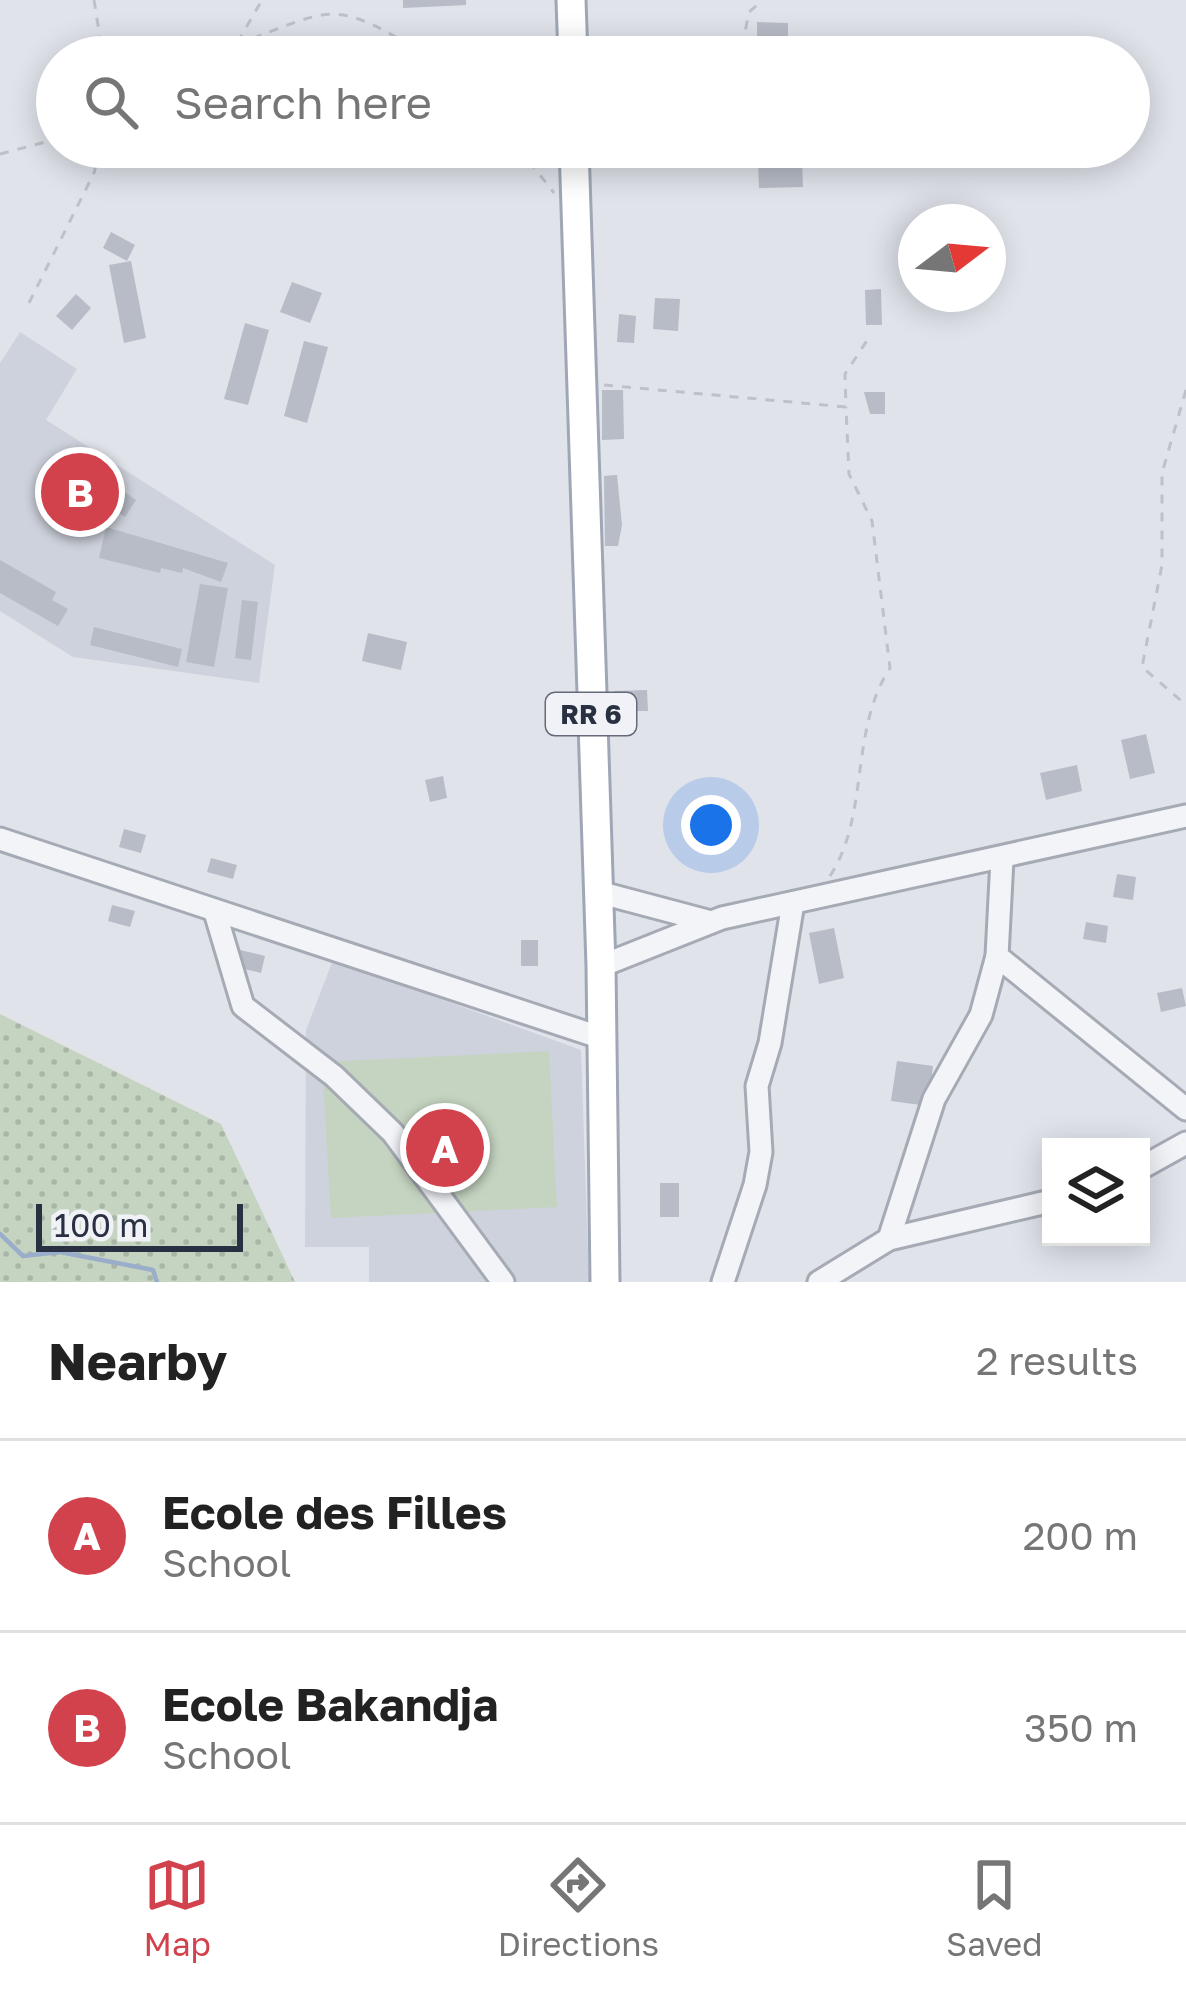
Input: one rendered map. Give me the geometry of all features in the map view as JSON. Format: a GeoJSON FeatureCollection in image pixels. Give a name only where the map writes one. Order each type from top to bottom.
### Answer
{"type":"FeatureCollection","features":[{"type":"Feature","properties":{"kind":"main road"},"geometry":{"type":"LineString","coordinates":[[572,0],[572,36]]}},
{"type":"Feature","properties":{"kind":"main road","name":"RR 6"},"geometry":{"type":"LineString","coordinates":[[575,168],[602,966],[605,1282]]}},
{"type":"Feature","properties":{"kind":"street"},"geometry":{"type":"LineString","coordinates":[[602,966],[711,922],[1186,816]]}},
{"type":"Feature","properties":{"kind":"street"},"geometry":{"type":"LineString","coordinates":[[0,838],[602,1038]]}},
{"type":"Feature","properties":{"kind":"street"},"geometry":{"type":"LineString","coordinates":[[889,1239],[934,1099],[981,1015],[998,956],[1002,860]]}},
{"type":"Feature","properties":{"kind":"street"},"geometry":{"type":"LineString","coordinates":[[598,892],[711,922]]}},
{"type":"Feature","properties":{"kind":"street"},"geometry":{"type":"LineString","coordinates":[[723,1282],[755,1185],[760,1152],[757,1086],[770,1043],[793,902]]}},
{"type":"Feature","properties":{"kind":"street"},"geometry":{"type":"LineString","coordinates":[[215,912],[243,1006],[334,1076],[393,1133],[502,1282]]}},
{"type":"Feature","properties":{"kind":"street"},"geometry":{"type":"LineString","coordinates":[[998,956],[1186,1108]]}},
{"type":"Feature","properties":{"kind":"street"},"geometry":{"type":"LineString","coordinates":[[1150,1163],[1186,1143]]}},
{"type":"Feature","properties":{"kind":"street"},"geometry":{"type":"LineString","coordinates":[[819,1282],[889,1239],[1042,1203]]}},
{"type":"Feature","properties":{"kind":"path"},"geometry":{"type":"LineString","coordinates":[[94,0],[100,36]]}},
{"type":"Feature","properties":{"kind":"path"},"geometry":{"type":"LineString","coordinates":[[241,36],[262,0]]}},
{"type":"Feature","properties":{"kind":"path"},"geometry":{"type":"LineString","coordinates":[[744,36],[749,12],[764,0]]}},
{"type":"Feature","properties":{"kind":"path"},"geometry":{"type":"LineString","coordinates":[[259,36],[332,8],[366,16],[398,36]]}},
{"type":"Feature","properties":{"kind":"path"},"geometry":{"type":"LineString","coordinates":[[0,154],[36,145]]}},
{"type":"Feature","properties":{"kind":"path"},"geometry":{"type":"LineString","coordinates":[[29,303],[95,168]]}},
{"type":"Feature","properties":{"kind":"path"},"geometry":{"type":"LineString","coordinates":[[535,168],[576,220]]}},
{"type":"Feature","properties":{"kind":"path"},"geometry":{"type":"LineString","coordinates":[[816,898],[848,848],[860,755],[878,686],[890,668],[872,521],[849,474],[851,431],[845,374],[870,336]]}},
{"type":"Feature","properties":{"kind":"path"},"geometry":{"type":"LineString","coordinates":[[579,385],[846,406]]}},
{"type":"Feature","properties":{"kind":"path"},"geometry":{"type":"LineString","coordinates":[[1186,389],[1162,473],[1162,566],[1142,667],[1186,705]]}},
{"type":"Feature","properties":{"kind":"shaded area"},"geometry":{"type":"Polygon","coordinates":[[[20,332],[77,369],[46,420],[275,565],[259,683],[73,657],[0,611],[0,363],[20,332]]]}},
{"type":"Feature","properties":{"kind":"shaded area"},"geometry":{"type":"Polygon","coordinates":[[[333,960],[581,1050],[589,1282],[369,1282],[369,1247],[305,1247],[306,1030],[333,960]]]}},
{"type":"Feature","properties":{"kind":"green space"},"geometry":{"type":"Polygon","coordinates":[[[0,1014],[221,1124],[295,1282],[0,1282],[0,1014]]]}},
{"type":"Feature","properties":{"kind":"green space"},"geometry":{"type":"Polygon","coordinates":[[[549,1051],[557,1207],[331,1218],[322,1062],[549,1051]]]}},
{"type":"Feature","properties":{"kind":"building"},"geometry":{"type":"Polygon","coordinates":[[[403,0],[466,0],[466,5],[403,8],[403,0]]]}},
{"type":"Feature","properties":{"kind":"building"},"geometry":{"type":"Polygon","coordinates":[[[757,22],[788,23],[788,36],[757,36],[757,22]]]}},
{"type":"Feature","properties":{"kind":"building"},"geometry":{"type":"Polygon","coordinates":[[[758,168],[802,168],[803,187],[759,188],[758,168]]]}},
{"type":"Feature","properties":{"kind":"building"},"geometry":{"type":"Polygon","coordinates":[[[111,232],[135,245],[127,261],[103,248],[111,232]]]}},
{"type":"Feature","properties":{"kind":"building"},"geometry":{"type":"Polygon","coordinates":[[[131,261],[146,338],[124,343],[109,265],[131,261]]]}},
{"type":"Feature","properties":{"kind":"building"},"geometry":{"type":"Polygon","coordinates":[[[292,282],[322,293],[310,323],[280,312],[292,282]]]}},
{"type":"Feature","properties":{"kind":"building"},"geometry":{"type":"Polygon","coordinates":[[[881,289],[882,325],[866,325],[865,290],[881,289]]]}},
{"type":"Feature","properties":{"kind":"building"},"geometry":{"type":"Polygon","coordinates":[[[76,294],[91,308],[72,330],[56,316],[76,294]]]}},
{"type":"Feature","properties":{"kind":"building"},"geometry":{"type":"Polygon","coordinates":[[[655,298],[680,299],[678,331],[653,329],[655,298]]]}},
{"type":"Feature","properties":{"kind":"building"},"geometry":{"type":"Polygon","coordinates":[[[619,314],[636,316],[634,343],[617,342],[619,314]]]}},
{"type":"Feature","properties":{"kind":"building"},"geometry":{"type":"Polygon","coordinates":[[[245,323],[269,330],[248,405],[224,399],[245,323]]]}},
{"type":"Feature","properties":{"kind":"building"},"geometry":{"type":"Polygon","coordinates":[[[304,341],[328,347],[307,423],[284,416],[304,341]]]}},
{"type":"Feature","properties":{"kind":"building"},"geometry":{"type":"Polygon","coordinates":[[[602,390],[623,390],[624,439],[602,440],[602,390]]]}},
{"type":"Feature","properties":{"kind":"building"},"geometry":{"type":"Polygon","coordinates":[[[864,392],[885,392],[885,414],[870,414],[864,392]]]}},
{"type":"Feature","properties":{"kind":"building"},"geometry":{"type":"Polygon","coordinates":[[[85,465],[136,500],[125,517],[74,482],[85,465]]]}},
{"type":"Feature","properties":{"kind":"building"},"geometry":{"type":"Polygon","coordinates":[[[617,475],[622,525],[618,546],[605,546],[604,476],[617,475]]]}},
{"type":"Feature","properties":{"kind":"building"},"geometry":{"type":"Polygon","coordinates":[[[106,527],[228,563],[221,582],[183,568],[182,573],[161,568],[160,573],[99,558],[106,527]]]}},
{"type":"Feature","properties":{"kind":"building"},"geometry":{"type":"Polygon","coordinates":[[[0,560],[56,592],[52,600],[68,609],[58,626],[0,593],[0,560]]]}},
{"type":"Feature","properties":{"kind":"building"},"geometry":{"type":"Polygon","coordinates":[[[200,584],[228,588],[214,667],[186,662],[200,584]]]}},
{"type":"Feature","properties":{"kind":"building"},"geometry":{"type":"Polygon","coordinates":[[[242,600],[258,602],[251,660],[235,658],[242,600]]]}},
{"type":"Feature","properties":{"kind":"building"},"geometry":{"type":"Polygon","coordinates":[[[94,627],[182,649],[178,667],[90,645],[94,627]]]}},
{"type":"Feature","properties":{"kind":"building"},"geometry":{"type":"Polygon","coordinates":[[[368,633],[407,642],[401,670],[362,661],[368,633]]]}},
{"type":"Feature","properties":{"kind":"building"},"geometry":{"type":"Polygon","coordinates":[[[647,690],[648,711],[615,711],[614,691],[647,690]]]}},
{"type":"Feature","properties":{"kind":"building"},"geometry":{"type":"Polygon","coordinates":[[[1146,734],[1155,773],[1130,779],[1121,740],[1146,734]]]}},
{"type":"Feature","properties":{"kind":"building"},"geometry":{"type":"Polygon","coordinates":[[[1077,765],[1082,791],[1046,800],[1040,773],[1077,765]]]}},
{"type":"Feature","properties":{"kind":"building"},"geometry":{"type":"Polygon","coordinates":[[[443,776],[447,798],[430,802],[425,780],[443,776]]]}},
{"type":"Feature","properties":{"kind":"building"},"geometry":{"type":"Polygon","coordinates":[[[124,829],[146,835],[141,853],[119,847],[124,829]]]}},
{"type":"Feature","properties":{"kind":"building"},"geometry":{"type":"Polygon","coordinates":[[[211,858],[237,865],[233,879],[207,872],[211,858]]]}},
{"type":"Feature","properties":{"kind":"building"},"geometry":{"type":"Polygon","coordinates":[[[1117,874],[1136,877],[1133,900],[1113,897],[1117,874]]]}},
{"type":"Feature","properties":{"kind":"building"},"geometry":{"type":"Polygon","coordinates":[[[112,905],[135,911],[130,927],[108,921],[112,905]]]}},
{"type":"Feature","properties":{"kind":"building"},"geometry":{"type":"Polygon","coordinates":[[[1086,922],[1108,926],[1106,943],[1083,939],[1086,922]]]}},
{"type":"Feature","properties":{"kind":"building"},"geometry":{"type":"Polygon","coordinates":[[[834,928],[844,978],[819,984],[809,933],[834,928]]]}},
{"type":"Feature","properties":{"kind":"building"},"geometry":{"type":"Polygon","coordinates":[[[521,940],[538,940],[538,966],[521,966],[521,940]]]}},
{"type":"Feature","properties":{"kind":"building"},"geometry":{"type":"Polygon","coordinates":[[[240,950],[265,956],[261,973],[236,967],[240,950]]]}},
{"type":"Feature","properties":{"kind":"building"},"geometry":{"type":"Polygon","coordinates":[[[1182,988],[1186,1006],[1161,1012],[1157,993],[1182,988]]]}},
{"type":"Feature","properties":{"kind":"building"},"geometry":{"type":"Polygon","coordinates":[[[897,1061],[933,1066],[928,1106],[891,1101],[897,1061]]]}},
{"type":"Feature","properties":{"kind":"building"},"geometry":{"type":"Polygon","coordinates":[[[660,1183],[679,1183],[679,1217],[660,1217],[660,1183]]]}},
{"type":"Feature","properties":{"kind":"waterway"},"geometry":{"type":"LineString","coordinates":[[0,1234],[23,1256],[60,1252],[153,1270],[157,1282]]}},
{"type":"Feature","properties":{"kind":"place","name":"Ecole Bakandja"},"geometry":{"type":"Point","coordinates":[80,492]}},
{"type":"Feature","properties":{"kind":"place","name":"Ecole des Filles"},"geometry":{"type":"Point","coordinates":[445,1148]}}]}
